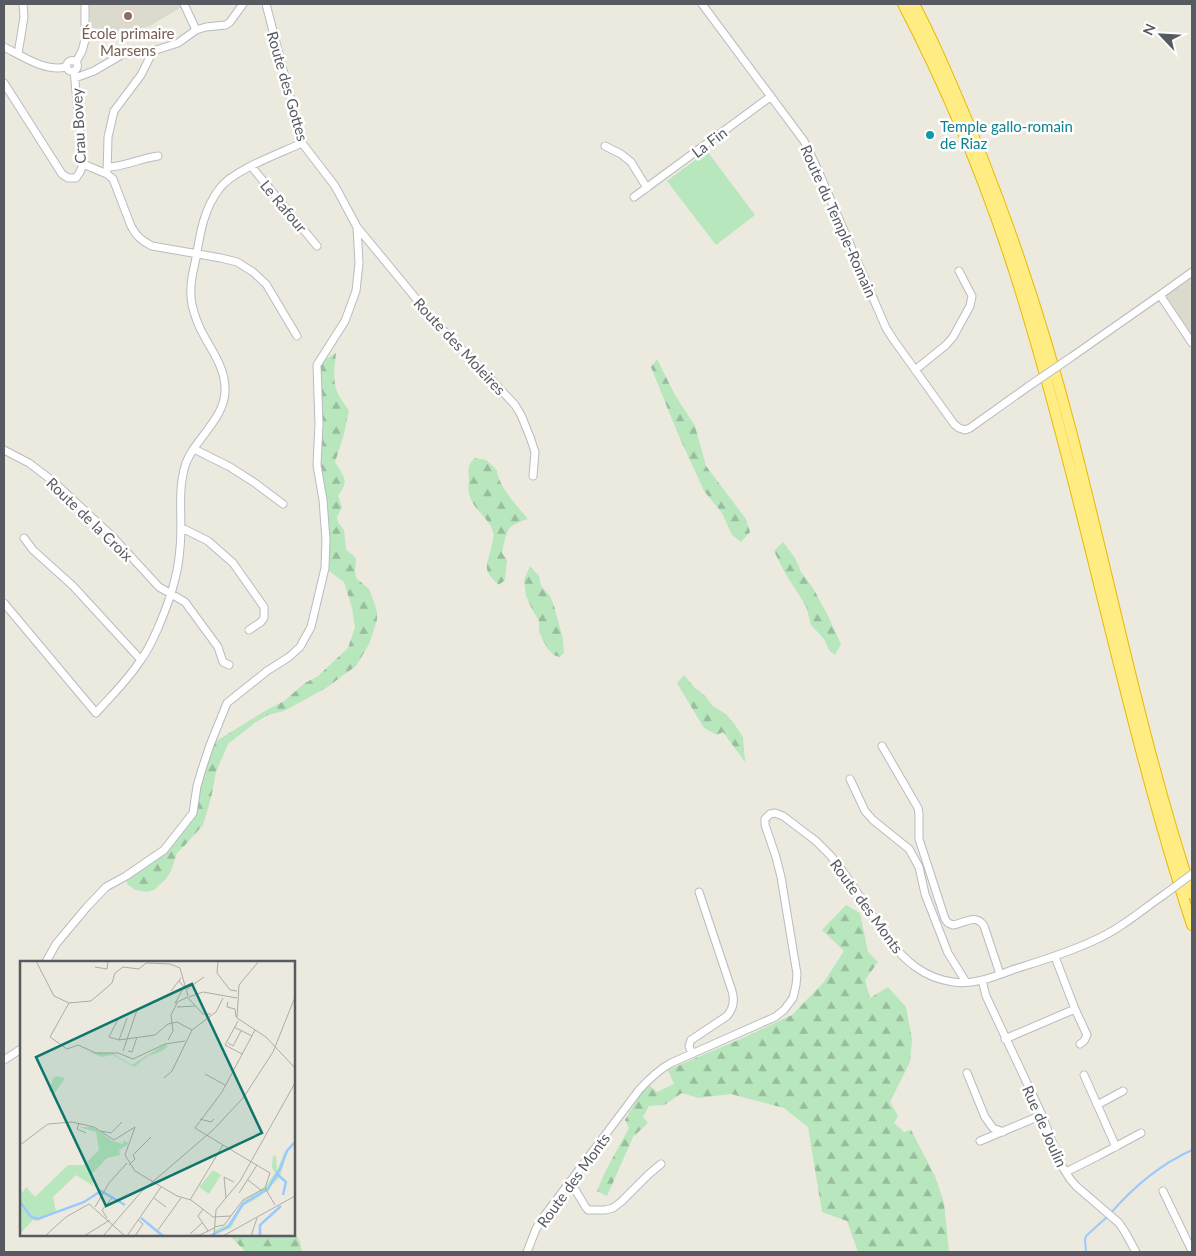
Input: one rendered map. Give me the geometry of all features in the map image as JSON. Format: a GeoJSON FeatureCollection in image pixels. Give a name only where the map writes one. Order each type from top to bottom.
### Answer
{"type":"FeatureCollection","features":[{"type":"Feature","properties":{"kind":"highway"},"geometry":{"type":"LineString","coordinates":[[903,4],[936,73],[976,166],[1024,302],[1061,432],[1145,768],[1192,925]]}},
{"type":"Feature","properties":{"kind":"highway"},"geometry":{"type":"LineString","coordinates":[[914,4],[988,170],[1038,314],[1070,430],[1154,765],[1192,894]]}},
{"type":"Feature","properties":{"kind":"street"},"geometry":{"type":"LineString","coordinates":[[18,54],[24,17],[24,4]]}},
{"type":"Feature","properties":{"kind":"street","name":"Crau Bovey"},"geometry":{"type":"LineString","coordinates":[[4,83],[62,174],[68,178],[76,178],[83,164],[74,75],[77,67],[76,62],[85,40],[85,4]]}},
{"type":"Feature","properties":{"kind":"street"},"geometry":{"type":"LineString","coordinates":[[184,4],[196,30]]}},
{"type":"Feature","properties":{"kind":"street"},"geometry":{"type":"LineString","coordinates":[[66,67],[74,75],[94,70],[123,54],[153,51],[178,43],[196,30],[226,25],[243,4]]}},
{"type":"Feature","properties":{"kind":"street","name":"Route des Gottes"},"geometry":{"type":"LineString","coordinates":[[47,961],[56,944],[106,887],[164,850],[193,813],[202,769],[228,703],[267,671],[289,658],[300,647],[311,627],[325,568],[326,540],[323,500],[317,465],[319,424],[317,365],[345,321],[356,291],[359,263],[357,228],[335,186],[302,143],[266,4]]}},
{"type":"Feature","properties":{"kind":"street","name":"Route du Temple-Romain"},"geometry":{"type":"LineString","coordinates":[[702,4],[804,141],[886,328],[954,424],[959,428],[965,430],[970,428],[1160,295]]}},
{"type":"Feature","properties":{"kind":"street"},"geometry":{"type":"LineString","coordinates":[[4,47],[46,67],[66,67]]}},
{"type":"Feature","properties":{"kind":"street"},"geometry":{"type":"LineString","coordinates":[[153,51],[141,75],[114,110],[108,137],[107,170],[113,179],[131,226],[143,241],[152,246],[237,262],[253,272],[266,284],[297,336]]}},
{"type":"Feature","properties":{"kind":"street"},"geometry":{"type":"LineString","coordinates":[[66,67],[69,60],[76,62]]}},
{"type":"Feature","properties":{"kind":"street","name":"La Fin"},"geometry":{"type":"LineString","coordinates":[[634,197],[770,97]]}},
{"type":"Feature","properties":{"kind":"street"},"geometry":{"type":"LineString","coordinates":[[4,603],[96,713],[142,660],[172,594],[178,569],[182,528],[180,487],[186,464],[194,449],[218,416],[224,402],[226,387],[221,368],[197,322],[191,288],[204,217],[211,201],[221,186],[251,166],[302,143]]}},
{"type":"Feature","properties":{"kind":"street"},"geometry":{"type":"LineString","coordinates":[[605,146],[621,154],[631,162],[647,188]]}},
{"type":"Feature","properties":{"kind":"street"},"geometry":{"type":"LineString","coordinates":[[83,164],[107,170],[145,158],[158,156]]}},
{"type":"Feature","properties":{"kind":"street","name":"Le Rafour"},"geometry":{"type":"LineString","coordinates":[[251,166],[316,246]]}},
{"type":"Feature","properties":{"kind":"street","name":"Route des Moleires"},"geometry":{"type":"LineString","coordinates":[[357,228],[437,324],[515,405],[521,415],[535,452],[534,476]]}},
{"type":"Feature","properties":{"kind":"street"},"geometry":{"type":"LineString","coordinates":[[915,370],[953,337],[970,306],[972,296],[959,271]]}},
{"type":"Feature","properties":{"kind":"street"},"geometry":{"type":"LineString","coordinates":[[1192,272],[1160,295],[1192,343]]}},
{"type":"Feature","properties":{"kind":"street"},"geometry":{"type":"LineString","coordinates":[[194,449],[230,467],[283,504]]}},
{"type":"Feature","properties":{"kind":"street","name":"Route de la Croix"},"geometry":{"type":"LineString","coordinates":[[4,450],[29,464],[54,482],[112,537],[159,587],[185,602],[218,647],[223,662],[229,665]]}},
{"type":"Feature","properties":{"kind":"street"},"geometry":{"type":"LineString","coordinates":[[182,528],[208,541],[233,563],[264,607],[264,618],[249,630]]}},
{"type":"Feature","properties":{"kind":"street"},"geometry":{"type":"LineString","coordinates":[[24,538],[33,550],[73,586],[142,660]]}},
{"type":"Feature","properties":{"kind":"street"},"geometry":{"type":"LineString","coordinates":[[882,746],[918,808],[918,839],[946,921],[953,925],[971,920],[981,922],[1000,974]]}},
{"type":"Feature","properties":{"kind":"street"},"geometry":{"type":"LineString","coordinates":[[850,778],[864,811],[909,850],[919,867],[925,894],[948,953],[966,982]]}},
{"type":"Feature","properties":{"kind":"street","name":"Route des Monts"},"geometry":{"type":"LineString","coordinates":[[528,1252],[540,1222],[650,1079],[665,1067],[778,1016],[788,1006],[795,992],[797,979],[781,877],[765,825],[766,819],[770,814],[780,814],[789,820],[816,841],[830,855],[888,939],[912,965],[921,972],[952,982],[982,980],[1055,957],[1095,940],[1115,929],[1192,874]]}},
{"type":"Feature","properties":{"kind":"street"},"geometry":{"type":"LineString","coordinates":[[692,1054],[689,1046],[690,1040],[726,1016],[734,1000],[699,892]]}},
{"type":"Feature","properties":{"kind":"street"},"geometry":{"type":"LineString","coordinates":[[1055,957],[1087,1035],[1080,1044]]}},
{"type":"Feature","properties":{"kind":"street","name":"Rue de Joulin"},"geometry":{"type":"LineString","coordinates":[[982,980],[986,996],[1042,1115],[1057,1156],[1066,1172],[1076,1186],[1119,1223],[1136,1252]]}},
{"type":"Feature","properties":{"kind":"street"},"geometry":{"type":"LineString","coordinates":[[1006,1039],[1075,1009]]}},
{"type":"Feature","properties":{"kind":"street"},"geometry":{"type":"LineString","coordinates":[[4,1060],[20,1050]]}},
{"type":"Feature","properties":{"kind":"street"},"geometry":{"type":"LineString","coordinates":[[967,1073],[985,1117],[994,1128],[1003,1132]]}},
{"type":"Feature","properties":{"kind":"street"},"geometry":{"type":"LineString","coordinates":[[1084,1075],[1116,1147]]}},
{"type":"Feature","properties":{"kind":"street"},"geometry":{"type":"LineString","coordinates":[[1097,1106],[1123,1091]]}},
{"type":"Feature","properties":{"kind":"street"},"geometry":{"type":"LineString","coordinates":[[980,1141],[1042,1115]]}},
{"type":"Feature","properties":{"kind":"street"},"geometry":{"type":"LineString","coordinates":[[1066,1172],[1142,1133]]}},
{"type":"Feature","properties":{"kind":"street"},"geometry":{"type":"LineString","coordinates":[[570,1181],[588,1210],[605,1210],[617,1205],[661,1164]]}},
{"type":"Feature","properties":{"kind":"street"},"geometry":{"type":"LineString","coordinates":[[1163,1191],[1192,1251]]}},
{"type":"Feature","properties":{"kind":"shaded area","name":"École primaire Marsens"},"geometry":{"type":"Polygon","coordinates":[[[89,4],[183,4],[183,6],[150,26],[90,42],[89,4]]]}},
{"type":"Feature","properties":{"kind":"shaded area"},"geometry":{"type":"Polygon","coordinates":[[[1192,278],[1192,336],[1166,296],[1192,278]]]}},
{"type":"Feature","properties":{"kind":"green space"},"geometry":{"type":"Polygon","coordinates":[[[707,151],[755,215],[716,245],[667,181],[707,151]]]}},
{"type":"Feature","properties":{"kind":"green space"},"geometry":{"type":"Polygon","coordinates":[[[336,353],[335,384],[339,396],[349,410],[335,462],[345,482],[338,496],[342,507],[337,517],[344,530],[346,550],[356,559],[356,578],[369,589],[377,612],[377,620],[369,644],[356,666],[326,688],[284,711],[268,715],[228,744],[216,772],[203,825],[177,853],[166,879],[154,890],[147,892],[135,890],[127,884],[126,876],[164,850],[193,813],[210,745],[284,701],[305,683],[318,676],[348,648],[355,627],[352,608],[344,582],[325,568],[317,467],[317,366],[336,353]]]}},
{"type":"Feature","properties":{"kind":"green space"},"geometry":{"type":"Polygon","coordinates":[[[657,359],[675,395],[695,426],[706,466],[746,519],[750,532],[741,542],[732,535],[722,513],[704,491],[678,434],[651,367],[657,359]]]}},
{"type":"Feature","properties":{"kind":"green space"},"geometry":{"type":"Polygon","coordinates":[[[475,458],[486,460],[497,470],[504,489],[528,519],[515,524],[506,534],[502,553],[507,560],[505,580],[499,585],[489,575],[487,570],[493,532],[472,502],[469,492],[469,467],[475,458]]]}},
{"type":"Feature","properties":{"kind":"green space"},"geometry":{"type":"Polygon","coordinates":[[[783,542],[813,588],[841,644],[835,655],[829,650],[824,639],[811,625],[806,606],[785,573],[774,551],[783,542]]]}},
{"type":"Feature","properties":{"kind":"green space"},"geometry":{"type":"Polygon","coordinates":[[[530,566],[539,576],[541,586],[550,596],[554,606],[563,639],[564,653],[559,657],[547,648],[539,632],[539,621],[526,596],[524,580],[530,566]]]}},
{"type":"Feature","properties":{"kind":"green space"},"geometry":{"type":"Polygon","coordinates":[[[684,675],[713,706],[726,714],[735,725],[743,737],[745,762],[723,732],[717,735],[704,728],[677,683],[684,675]]]}},
{"type":"Feature","properties":{"kind":"green space"},"geometry":{"type":"Polygon","coordinates":[[[846,905],[860,913],[868,952],[878,962],[865,980],[870,998],[888,987],[906,1007],[912,1039],[910,1062],[890,1102],[898,1116],[894,1123],[904,1132],[911,1130],[935,1176],[944,1203],[949,1252],[858,1252],[847,1221],[822,1212],[808,1127],[784,1108],[731,1094],[698,1098],[682,1093],[664,1105],[649,1106],[643,1117],[648,1123],[633,1137],[607,1196],[597,1191],[629,1128],[625,1120],[641,1093],[649,1085],[657,1092],[674,1084],[668,1070],[792,1015],[824,982],[844,951],[822,930],[846,905]]]}},
{"type":"Feature","properties":{"kind":"green space"},"geometry":{"type":"Polygon","coordinates":[[[295,1233],[300,1242],[302,1252],[246,1252],[230,1236],[295,1236],[295,1233]]]}},
{"type":"Feature","properties":{"kind":"waterway"},"geometry":{"type":"LineString","coordinates":[[1110,1214],[1128,1194],[1158,1169],[1192,1150]]}},
{"type":"Feature","properties":{"kind":"waterway"},"geometry":{"type":"LineString","coordinates":[[1086,1252],[1086,1236],[1107,1217]]}},
{"type":"Feature","properties":{"kind":"place","name":"École primaire Marsens"},"geometry":{"type":"Point","coordinates":[128,16]}},
{"type":"Feature","properties":{"kind":"place","name":"Temple gallo-romain de Riaz"},"geometry":{"type":"Point","coordinates":[930,135]}}]}
